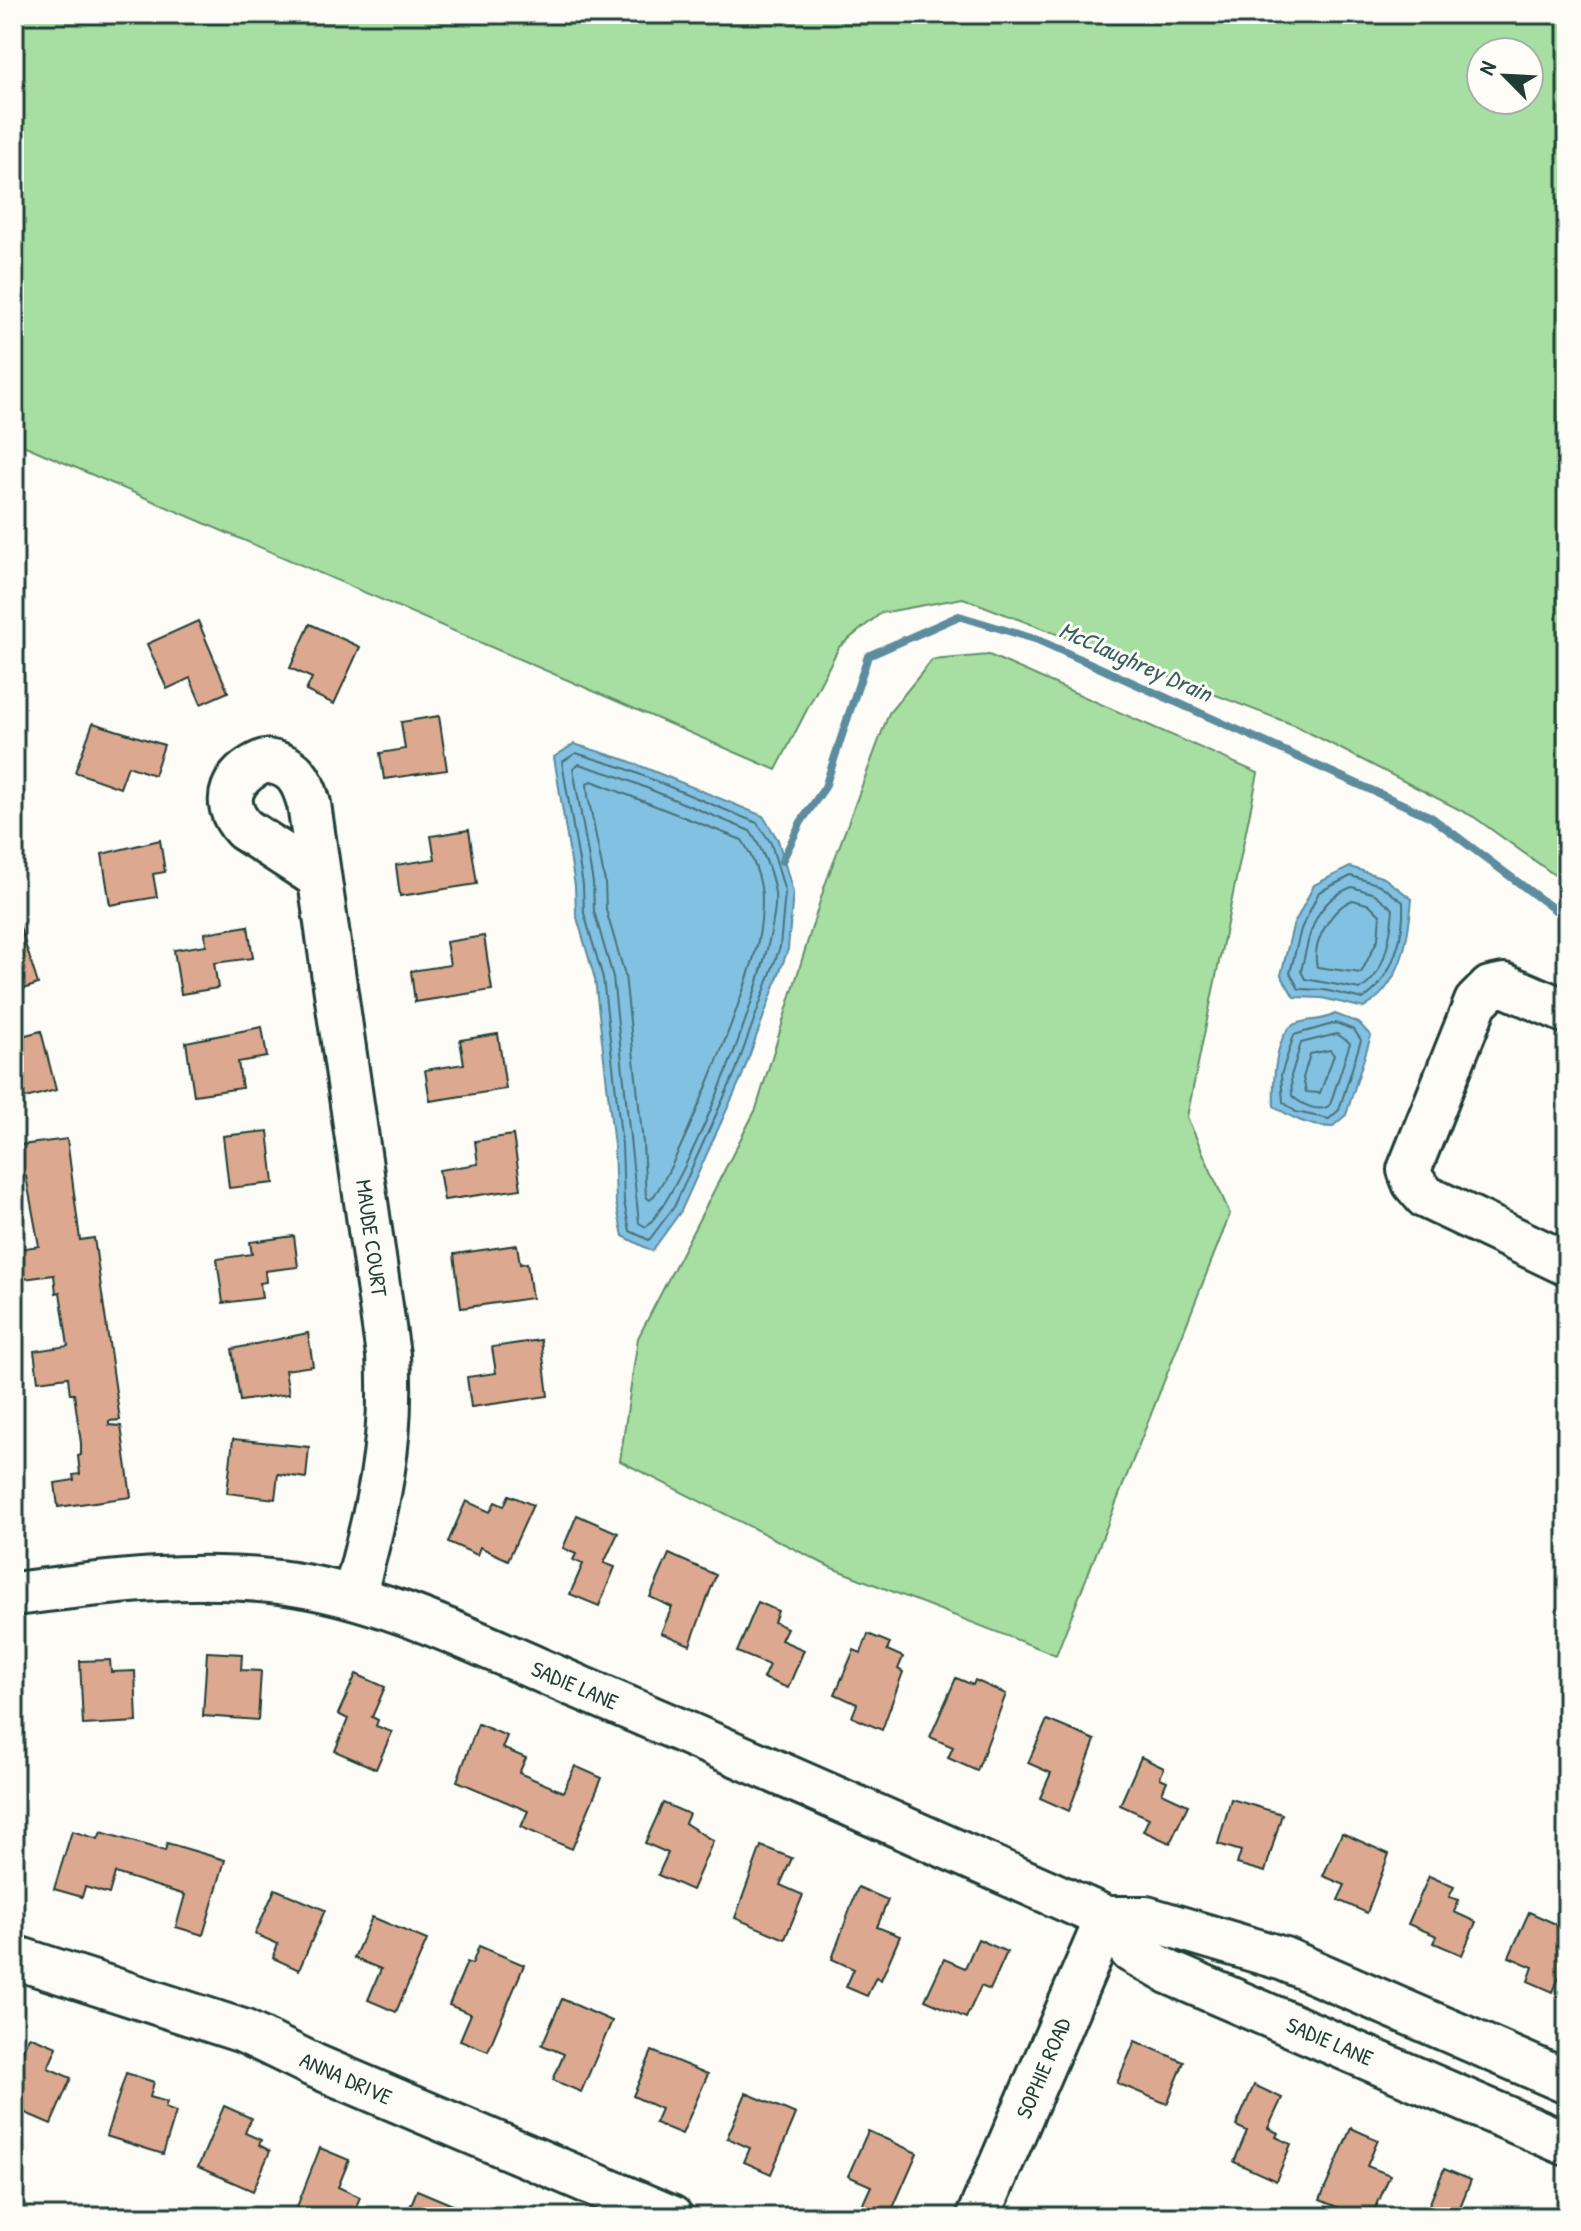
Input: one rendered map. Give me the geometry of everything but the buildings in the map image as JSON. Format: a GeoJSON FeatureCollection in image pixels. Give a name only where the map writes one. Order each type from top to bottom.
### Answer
{"type":"FeatureCollection","features":[{"type":"Feature","properties":{"kind":"street","name":"MAUDE COURT"},"geometry":{"type":"LineString","coordinates":[[318,877],[382,1305],[390,1389],[387,1460],[354,1597]]}},
{"type":"Feature","properties":{"kind":"street"},"geometry":{"type":"LineString","coordinates":[[1567,1012],[1504,985],[1490,988],[1476,1002],[1409,1170],[1414,1183],[1426,1197],[1567,1264]]}},
{"type":"Feature","properties":{"kind":"street","name":"SADIE LANE"},"geometry":{"type":"LineString","coordinates":[[14,1594],[124,1580],[190,1577],[282,1582],[354,1597],[415,1618],[696,1736],[1107,1918],[1146,1918],[1284,1959],[1567,2082]]}},
{"type":"Feature","properties":{"kind":"street","name":"SADIE LANE"},"geometry":{"type":"LineString","coordinates":[[1107,1918],[1131,1951],[1168,1972],[1567,2144]]}},
{"type":"Feature","properties":{"kind":"street","name":"SOPHIE ROAD"},"geometry":{"type":"LineString","coordinates":[[978,2217],[1107,1918]]}},
{"type":"Feature","properties":{"kind":"street","name":"ANNA DRIVE"},"geometry":{"type":"LineString","coordinates":[[14,1957],[243,2031],[313,2065],[671,2217]]}},
{"type":"Feature","properties":{"kind":"green space"},"geometry":{"type":"Polygon","coordinates":[[[14,14],[1567,14],[1567,884],[1474,817],[1294,725],[963,598],[881,613],[839,647],[776,770],[14,441],[14,14]]]}},
{"type":"Feature","properties":{"kind":"green space"},"geometry":{"type":"Polygon","coordinates":[[[989,655],[1258,773],[1187,1117],[1230,1214],[1056,1655],[832,1568],[620,1461],[638,1338],[756,1109],[825,885],[889,713],[932,660],[989,655]]]}},
{"type":"Feature","properties":{"kind":"water"},"geometry":{"type":"Polygon","coordinates":[[[574,744],[626,760],[763,816],[778,840],[793,892],[788,949],[742,1076],[681,1211],[652,1251],[623,1236],[616,1203],[614,1146],[595,979],[576,914],[575,886],[554,757],[574,744]]]}},
{"type":"Feature","properties":{"kind":"water"},"geometry":{"type":"Polygon","coordinates":[[[1350,867],[1384,878],[1412,899],[1405,946],[1395,974],[1377,998],[1364,1008],[1322,998],[1294,997],[1281,975],[1293,926],[1314,885],[1350,867]]]}},
{"type":"Feature","properties":{"kind":"water"},"geometry":{"type":"Polygon","coordinates":[[[1335,1014],[1359,1023],[1371,1036],[1346,1115],[1332,1127],[1301,1121],[1274,1106],[1274,1085],[1280,1047],[1290,1027],[1335,1014]]]}},
{"type":"Feature","properties":{"kind":"waterway","name":"McClaughrey Drain"},"geometry":{"type":"LineString","coordinates":[[782,861],[801,822],[825,787],[868,656],[959,616],[1038,640],[1431,817],[1567,919]]}}]}
